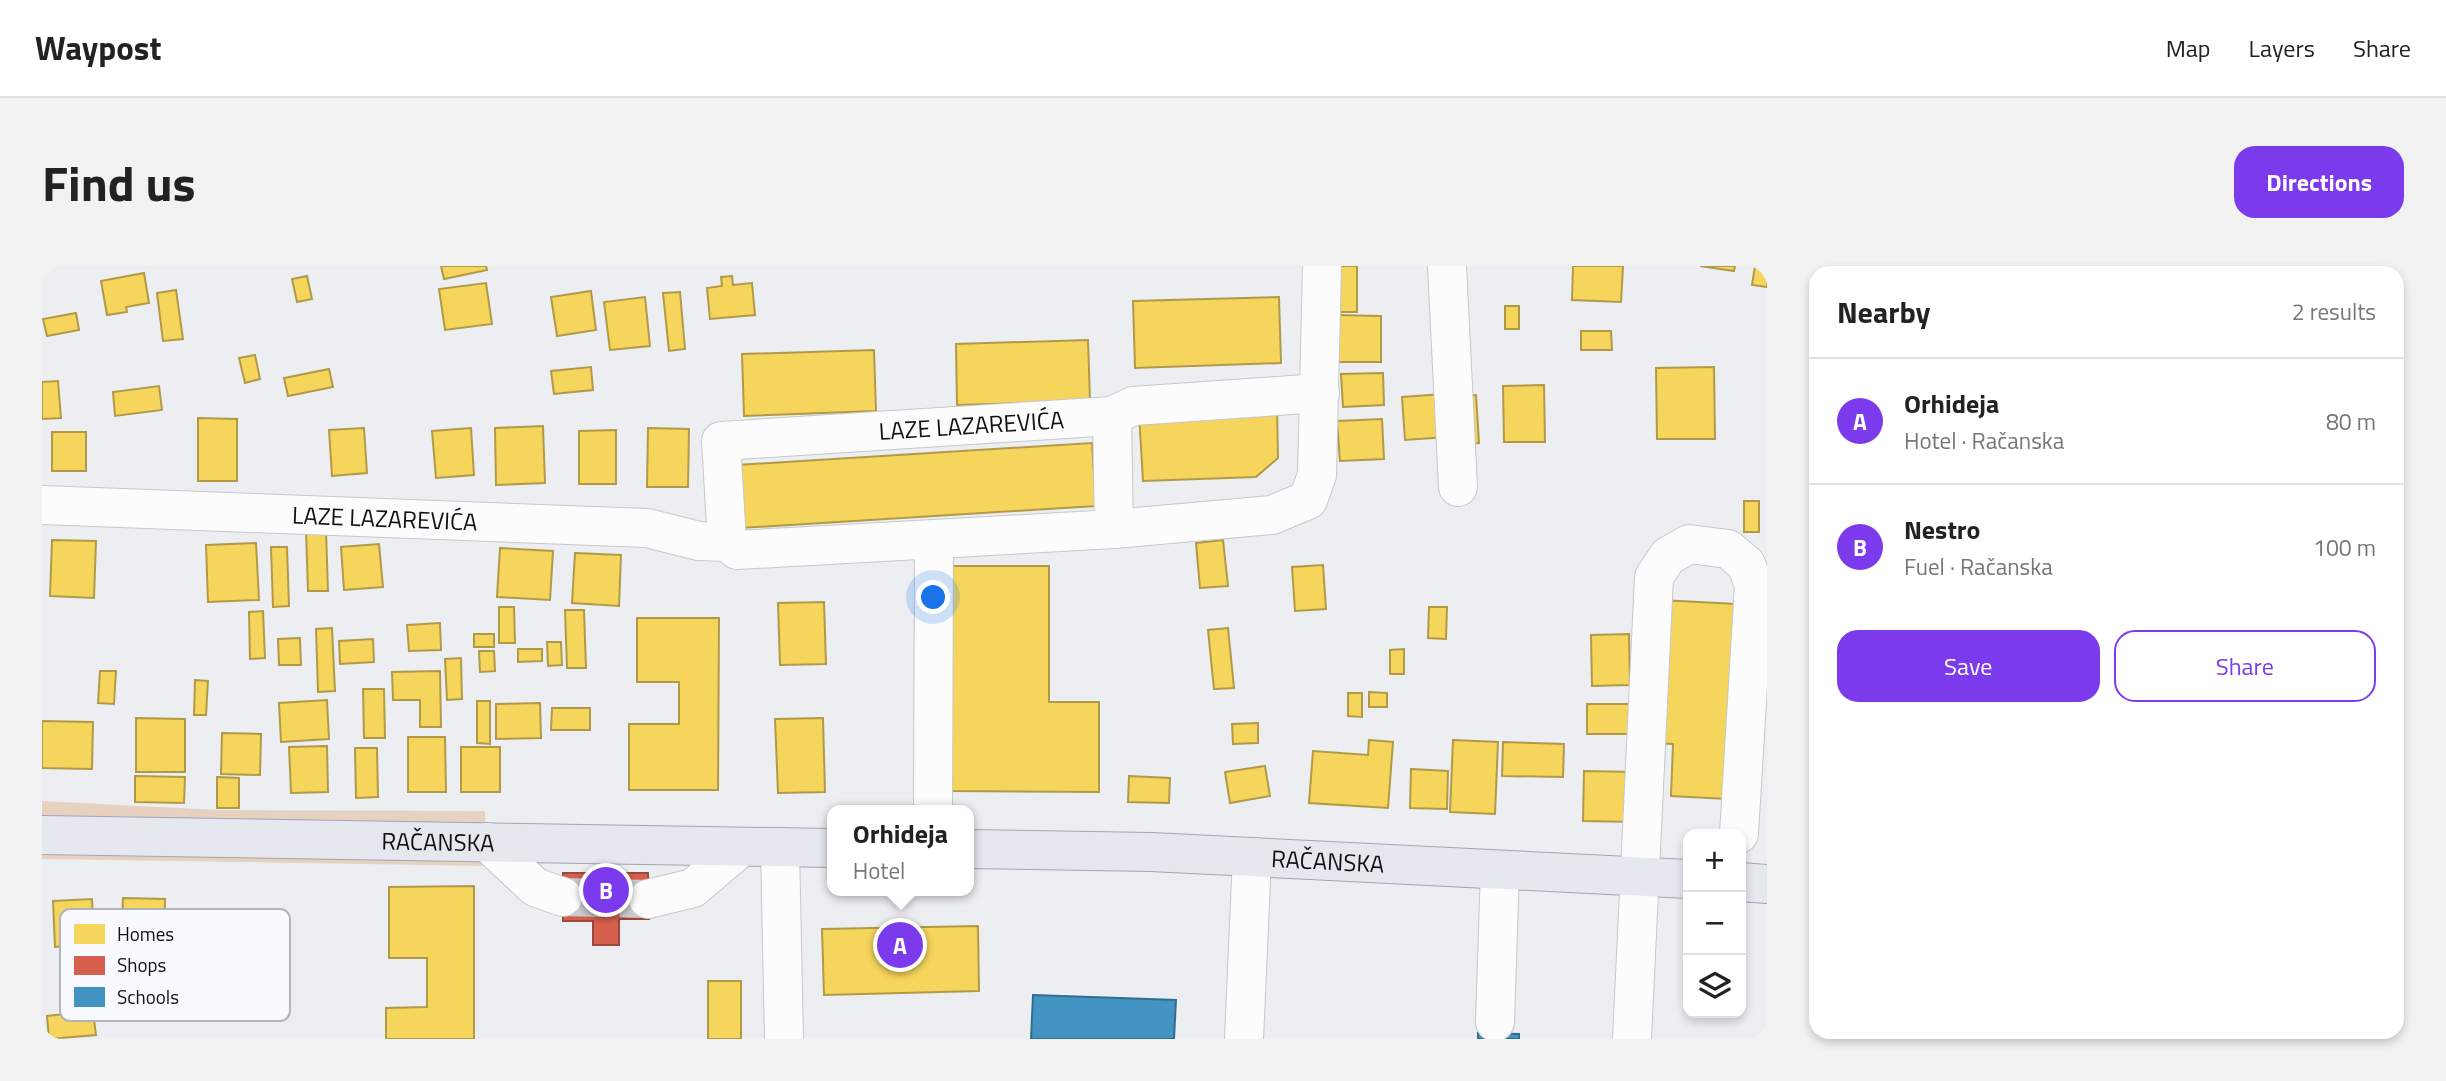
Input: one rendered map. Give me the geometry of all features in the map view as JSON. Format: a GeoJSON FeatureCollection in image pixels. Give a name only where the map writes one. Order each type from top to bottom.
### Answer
{"type":"FeatureCollection","features":[{"type":"Feature","properties":{"kind":"main road","name":"RAČANSKA"},"geometry":{"type":"LineString","coordinates":[[42,835],[827,848]]}},
{"type":"Feature","properties":{"kind":"main road","name":"RAČANSKA"},"geometry":{"type":"LineString","coordinates":[[974,849],[1151,852],[1683,879]]}},
{"type":"Feature","properties":{"kind":"main road"},"geometry":{"type":"LineString","coordinates":[[1746,882],[1767,884]]}},
{"type":"Feature","properties":{"kind":"street","name":"LAZE LAZAREVIĆA"},"geometry":{"type":"LineString","coordinates":[[42,505],[647,528],[699,541],[727,542],[737,550],[1114,529],[1272,515],[1308,500],[1317,475],[1322,266]]}},
{"type":"Feature","properties":{"kind":"street"},"geometry":{"type":"LineString","coordinates":[[1447,266],[1458,487]]}},
{"type":"Feature","properties":{"kind":"street","name":"LAZE LAZAREVIĆA"},"geometry":{"type":"LineString","coordinates":[[727,542],[721,441],[1112,416],[1133,406],[1320,393]]}},
{"type":"Feature","properties":{"kind":"street"},"geometry":{"type":"LineString","coordinates":[[1112,416],[1114,529]]}},
{"type":"Feature","properties":{"kind":"street"},"geometry":{"type":"LineString","coordinates":[[933,805],[934,540]]}},
{"type":"Feature","properties":{"kind":"street"},"geometry":{"type":"LineString","coordinates":[[1632,1039],[1654,578],[1668,556],[1689,544],[1728,548],[1746,564],[1754,585],[1739,829]]}},
{"type":"Feature","properties":{"kind":"street"},"geometry":{"type":"LineString","coordinates":[[487,842],[535,887],[563,897]]}},
{"type":"Feature","properties":{"kind":"street"},"geometry":{"type":"LineString","coordinates":[[648,899],[692,888],[741,846]]}},
{"type":"Feature","properties":{"kind":"street"},"geometry":{"type":"LineString","coordinates":[[780,847],[784,1039]]}},
{"type":"Feature","properties":{"kind":"street"},"geometry":{"type":"LineString","coordinates":[[1244,1039],[1252,857]]}},
{"type":"Feature","properties":{"kind":"street"},"geometry":{"type":"LineString","coordinates":[[1495,1021],[1500,870]]}},
{"type":"Feature","properties":{"kind":"shaded area"},"geometry":{"type":"Polygon","coordinates":[[[42,801],[217,810],[485,811],[486,866],[42,859],[42,801]]]}},
{"type":"Feature","properties":{"kind":"building: Homes"},"geometry":{"type":"Polygon","coordinates":[[[441,266],[486,266],[487,270],[444,279],[441,266]]]}},
{"type":"Feature","properties":{"kind":"building: Homes"},"geometry":{"type":"Polygon","coordinates":[[[1334,266],[1357,266],[1357,312],[1333,312],[1334,266]]]}},
{"type":"Feature","properties":{"kind":"building: Homes"},"geometry":{"type":"Polygon","coordinates":[[[1573,266],[1623,266],[1621,302],[1572,300],[1573,266]]]}},
{"type":"Feature","properties":{"kind":"building: Homes"},"geometry":{"type":"Polygon","coordinates":[[[1700,266],[1735,266],[1734,271],[1700,266]]]}},
{"type":"Feature","properties":{"kind":"building: Homes"},"geometry":{"type":"Polygon","coordinates":[[[1755,266],[1767,266],[1767,287],[1752,285],[1755,266]]]}},
{"type":"Feature","properties":{"kind":"building: Homes"},"geometry":{"type":"Polygon","coordinates":[[[144,273],[149,303],[126,307],[127,312],[107,315],[101,281],[144,273]]]}},
{"type":"Feature","properties":{"kind":"building: Homes"},"geometry":{"type":"Polygon","coordinates":[[[307,276],[312,299],[297,302],[292,279],[307,276]]]}},
{"type":"Feature","properties":{"kind":"building: Homes"},"geometry":{"type":"Polygon","coordinates":[[[732,276],[733,285],[752,283],[755,315],[710,319],[707,288],[722,286],[721,277],[732,276]]]}},
{"type":"Feature","properties":{"kind":"building: Homes"},"geometry":{"type":"Polygon","coordinates":[[[486,283],[492,324],[445,330],[439,289],[486,283]]]}},
{"type":"Feature","properties":{"kind":"building: Homes"},"geometry":{"type":"Polygon","coordinates":[[[176,290],[183,339],[163,341],[157,293],[176,290]]]}},
{"type":"Feature","properties":{"kind":"building: Homes"},"geometry":{"type":"Polygon","coordinates":[[[591,291],[596,330],[557,336],[551,297],[591,291]]]}},
{"type":"Feature","properties":{"kind":"building: Homes"},"geometry":{"type":"Polygon","coordinates":[[[680,292],[685,349],[669,351],[663,293],[680,292]]]}},
{"type":"Feature","properties":{"kind":"building: Homes"},"geometry":{"type":"Polygon","coordinates":[[[645,297],[650,346],[610,350],[604,302],[645,297]]]}},
{"type":"Feature","properties":{"kind":"building: Homes"},"geometry":{"type":"Polygon","coordinates":[[[1279,297],[1281,363],[1135,368],[1133,301],[1279,297]]]}},
{"type":"Feature","properties":{"kind":"building: Homes"},"geometry":{"type":"Polygon","coordinates":[[[1505,306],[1519,306],[1519,329],[1505,329],[1505,306]]]}},
{"type":"Feature","properties":{"kind":"building: Homes"},"geometry":{"type":"Polygon","coordinates":[[[76,313],[79,330],[47,336],[43,319],[76,313]]]}},
{"type":"Feature","properties":{"kind":"building: Homes"},"geometry":{"type":"Polygon","coordinates":[[[1337,315],[1381,316],[1381,362],[1336,362],[1337,315]]]}},
{"type":"Feature","properties":{"kind":"building: Homes"},"geometry":{"type":"Polygon","coordinates":[[[1581,331],[1611,331],[1612,350],[1581,350],[1581,331]]]}},
{"type":"Feature","properties":{"kind":"building: Homes"},"geometry":{"type":"Polygon","coordinates":[[[1088,340],[1090,401],[957,405],[956,344],[1088,340]]]}},
{"type":"Feature","properties":{"kind":"building: Homes"},"geometry":{"type":"Polygon","coordinates":[[[874,350],[876,411],[744,416],[742,354],[874,350]]]}},
{"type":"Feature","properties":{"kind":"building: Homes"},"geometry":{"type":"Polygon","coordinates":[[[255,355],[260,379],[245,383],[239,358],[255,355]]]}},
{"type":"Feature","properties":{"kind":"building: Homes"},"geometry":{"type":"Polygon","coordinates":[[[591,367],[593,390],[554,394],[551,371],[591,367]]]}},
{"type":"Feature","properties":{"kind":"building: Homes"},"geometry":{"type":"Polygon","coordinates":[[[1714,367],[1715,439],[1657,439],[1656,368],[1714,367]]]}},
{"type":"Feature","properties":{"kind":"building: Homes"},"geometry":{"type":"Polygon","coordinates":[[[329,369],[333,387],[288,396],[284,378],[329,369]]]}},
{"type":"Feature","properties":{"kind":"building: Homes"},"geometry":{"type":"Polygon","coordinates":[[[1383,373],[1384,405],[1343,407],[1341,374],[1383,373]]]}},
{"type":"Feature","properties":{"kind":"building: Homes"},"geometry":{"type":"Polygon","coordinates":[[[58,381],[61,418],[42,419],[42,382],[58,381]]]}},
{"type":"Feature","properties":{"kind":"building: Homes"},"geometry":{"type":"Polygon","coordinates":[[[1544,385],[1545,442],[1504,442],[1503,386],[1544,385]]]}},
{"type":"Feature","properties":{"kind":"building: Homes"},"geometry":{"type":"Polygon","coordinates":[[[159,386],[162,410],[115,416],[113,392],[159,386]]]}},
{"type":"Feature","properties":{"kind":"building: Homes"},"geometry":{"type":"Polygon","coordinates":[[[1443,394],[1447,437],[1405,440],[1402,397],[1443,394]]]}},
{"type":"Feature","properties":{"kind":"building: Homes"},"geometry":{"type":"Polygon","coordinates":[[[1476,395],[1479,443],[1463,444],[1460,396],[1476,395]]]}},
{"type":"Feature","properties":{"kind":"building: Homes"},"geometry":{"type":"Polygon","coordinates":[[[1277,406],[1278,458],[1256,477],[1143,481],[1139,414],[1277,406]]]}},
{"type":"Feature","properties":{"kind":"building: Homes"},"geometry":{"type":"Polygon","coordinates":[[[198,418],[237,419],[237,481],[198,481],[198,418]]]}},
{"type":"Feature","properties":{"kind":"building: Homes"},"geometry":{"type":"Polygon","coordinates":[[[1382,419],[1384,459],[1340,461],[1337,421],[1382,419]]]}},
{"type":"Feature","properties":{"kind":"building: Homes"},"geometry":{"type":"Polygon","coordinates":[[[543,426],[545,483],[496,485],[495,428],[543,426]]]}},
{"type":"Feature","properties":{"kind":"building: Homes"},"geometry":{"type":"Polygon","coordinates":[[[364,428],[367,473],[332,476],[329,430],[364,428]]]}},
{"type":"Feature","properties":{"kind":"building: Homes"},"geometry":{"type":"Polygon","coordinates":[[[471,428],[474,475],[436,478],[432,431],[471,428]]]}},
{"type":"Feature","properties":{"kind":"building: Homes"},"geometry":{"type":"Polygon","coordinates":[[[648,428],[689,429],[688,487],[647,487],[648,428]]]}},
{"type":"Feature","properties":{"kind":"building: Homes"},"geometry":{"type":"Polygon","coordinates":[[[616,430],[616,484],[579,484],[579,431],[616,430]]]}},
{"type":"Feature","properties":{"kind":"building: Homes"},"geometry":{"type":"Polygon","coordinates":[[[52,432],[86,432],[86,471],[52,471],[52,432]]]}},
{"type":"Feature","properties":{"kind":"building: Homes"},"geometry":{"type":"Polygon","coordinates":[[[1092,443],[1096,506],[740,528],[737,465],[1092,443]]]}},
{"type":"Feature","properties":{"kind":"building: Homes"},"geometry":{"type":"Polygon","coordinates":[[[1744,501],[1759,501],[1759,532],[1744,532],[1744,501]]]}},
{"type":"Feature","properties":{"kind":"building: Homes"},"geometry":{"type":"Polygon","coordinates":[[[306,531],[326,531],[328,591],[308,591],[306,531]]]}},
{"type":"Feature","properties":{"kind":"building: Homes"},"geometry":{"type":"Polygon","coordinates":[[[52,540],[96,541],[94,598],[50,596],[52,540]]]}},
{"type":"Feature","properties":{"kind":"building: Homes"},"geometry":{"type":"Polygon","coordinates":[[[1223,540],[1228,586],[1200,588],[1196,543],[1223,540]]]}},
{"type":"Feature","properties":{"kind":"building: Homes"},"geometry":{"type":"Polygon","coordinates":[[[256,543],[259,600],[208,602],[206,545],[256,543]]]}},
{"type":"Feature","properties":{"kind":"building: Homes"},"geometry":{"type":"Polygon","coordinates":[[[379,544],[383,587],[344,590],[341,547],[379,544]]]}},
{"type":"Feature","properties":{"kind":"building: Homes"},"geometry":{"type":"Polygon","coordinates":[[[271,547],[287,547],[289,606],[273,607],[271,547]]]}},
{"type":"Feature","properties":{"kind":"building: Homes"},"geometry":{"type":"Polygon","coordinates":[[[500,548],[553,551],[550,600],[497,597],[500,548]]]}},
{"type":"Feature","properties":{"kind":"building: Homes"},"geometry":{"type":"Polygon","coordinates":[[[575,553],[621,555],[619,606],[572,603],[575,553]]]}},
{"type":"Feature","properties":{"kind":"building: Homes"},"geometry":{"type":"Polygon","coordinates":[[[1323,565],[1326,609],[1295,611],[1292,567],[1323,565]]]}},
{"type":"Feature","properties":{"kind":"building: Homes"},"geometry":{"type":"Polygon","coordinates":[[[950,566],[1049,566],[1049,702],[1099,702],[1099,792],[950,791],[950,566]]]}},
{"type":"Feature","properties":{"kind":"building: Homes"},"geometry":{"type":"Polygon","coordinates":[[[1660,600],[1736,604],[1727,799],[1671,796],[1673,744],[1653,743],[1660,600]]]}},
{"type":"Feature","properties":{"kind":"building: Homes"},"geometry":{"type":"Polygon","coordinates":[[[824,602],[826,664],[780,665],[778,603],[824,602]]]}},
{"type":"Feature","properties":{"kind":"building: Homes"},"geometry":{"type":"Polygon","coordinates":[[[499,607],[514,607],[515,643],[499,643],[499,607]]]}},
{"type":"Feature","properties":{"kind":"building: Homes"},"geometry":{"type":"Polygon","coordinates":[[[1429,607],[1447,607],[1446,639],[1428,638],[1429,607]]]}},
{"type":"Feature","properties":{"kind":"building: Homes"},"geometry":{"type":"Polygon","coordinates":[[[565,610],[584,610],[586,668],[567,668],[565,610]]]}},
{"type":"Feature","properties":{"kind":"building: Homes"},"geometry":{"type":"Polygon","coordinates":[[[263,611],[265,658],[250,659],[249,612],[263,611]]]}},
{"type":"Feature","properties":{"kind":"building: Homes"},"geometry":{"type":"Polygon","coordinates":[[[637,618],[719,618],[718,790],[629,790],[629,724],[679,724],[679,682],[637,682],[637,618]]]}},
{"type":"Feature","properties":{"kind":"building: Homes"},"geometry":{"type":"Polygon","coordinates":[[[440,623],[441,650],[409,651],[407,625],[440,623]]]}},
{"type":"Feature","properties":{"kind":"building: Homes"},"geometry":{"type":"Polygon","coordinates":[[[332,628],[335,691],[318,692],[316,629],[332,628]]]}},
{"type":"Feature","properties":{"kind":"building: Homes"},"geometry":{"type":"Polygon","coordinates":[[[1228,628],[1234,688],[1214,689],[1208,630],[1228,628]]]}},
{"type":"Feature","properties":{"kind":"building: Homes"},"geometry":{"type":"Polygon","coordinates":[[[474,634],[494,634],[494,647],[474,647],[474,634]]]}},
{"type":"Feature","properties":{"kind":"building: Homes"},"geometry":{"type":"Polygon","coordinates":[[[1629,634],[1630,685],[1592,686],[1591,635],[1629,634]]]}},
{"type":"Feature","properties":{"kind":"building: Homes"},"geometry":{"type":"Polygon","coordinates":[[[300,638],[301,665],[279,665],[278,639],[300,638]]]}},
{"type":"Feature","properties":{"kind":"building: Homes"},"geometry":{"type":"Polygon","coordinates":[[[373,639],[374,662],[340,664],[339,641],[373,639]]]}},
{"type":"Feature","properties":{"kind":"building: Homes"},"geometry":{"type":"Polygon","coordinates":[[[547,642],[561,642],[562,665],[548,666],[547,642]]]}},
{"type":"Feature","properties":{"kind":"building: Homes"},"geometry":{"type":"Polygon","coordinates":[[[518,649],[542,649],[542,661],[518,662],[518,649]]]}},
{"type":"Feature","properties":{"kind":"building: Homes"},"geometry":{"type":"Polygon","coordinates":[[[1404,649],[1404,674],[1390,674],[1390,650],[1404,649]]]}},
{"type":"Feature","properties":{"kind":"building: Homes"},"geometry":{"type":"Polygon","coordinates":[[[479,651],[494,651],[495,671],[480,672],[479,651]]]}},
{"type":"Feature","properties":{"kind":"building: Homes"},"geometry":{"type":"Polygon","coordinates":[[[461,658],[462,699],[447,700],[445,659],[461,658]]]}},
{"type":"Feature","properties":{"kind":"building: Homes"},"geometry":{"type":"Polygon","coordinates":[[[100,671],[116,671],[114,704],[98,703],[100,671]]]}},
{"type":"Feature","properties":{"kind":"building: Homes"},"geometry":{"type":"Polygon","coordinates":[[[440,671],[441,727],[420,727],[420,700],[393,700],[392,672],[440,671]]]}},
{"type":"Feature","properties":{"kind":"building: Homes"},"geometry":{"type":"Polygon","coordinates":[[[195,680],[208,681],[206,715],[194,715],[195,680]]]}},
{"type":"Feature","properties":{"kind":"building: Homes"},"geometry":{"type":"Polygon","coordinates":[[[363,689],[384,689],[385,738],[364,738],[363,689]]]}},
{"type":"Feature","properties":{"kind":"building: Homes"},"geometry":{"type":"Polygon","coordinates":[[[1369,692],[1387,693],[1387,707],[1369,707],[1369,692]]]}},
{"type":"Feature","properties":{"kind":"building: Homes"},"geometry":{"type":"Polygon","coordinates":[[[1348,693],[1362,693],[1362,717],[1348,716],[1348,693]]]}},
{"type":"Feature","properties":{"kind":"building: Homes"},"geometry":{"type":"Polygon","coordinates":[[[327,700],[329,739],[281,742],[279,703],[327,700]]]}},
{"type":"Feature","properties":{"kind":"building: Homes"},"geometry":{"type":"Polygon","coordinates":[[[477,701],[490,701],[490,744],[477,743],[477,701]]]}},
{"type":"Feature","properties":{"kind":"building: Homes"},"geometry":{"type":"Polygon","coordinates":[[[540,703],[541,738],[496,739],[496,704],[540,703]]]}},
{"type":"Feature","properties":{"kind":"building: Homes"},"geometry":{"type":"Polygon","coordinates":[[[1587,704],[1630,704],[1630,734],[1587,734],[1587,704]]]}},
{"type":"Feature","properties":{"kind":"building: Homes"},"geometry":{"type":"Polygon","coordinates":[[[552,708],[590,708],[590,730],[551,730],[552,708]]]}},
{"type":"Feature","properties":{"kind":"building: Homes"},"geometry":{"type":"Polygon","coordinates":[[[136,718],[185,719],[185,772],[136,772],[136,718]]]}},
{"type":"Feature","properties":{"kind":"building: Homes"},"geometry":{"type":"Polygon","coordinates":[[[823,718],[825,792],[778,793],[775,719],[823,718]]]}},
{"type":"Feature","properties":{"kind":"building: Homes"},"geometry":{"type":"Polygon","coordinates":[[[42,721],[93,722],[92,769],[42,768],[42,721]]]}},
{"type":"Feature","properties":{"kind":"building: Homes"},"geometry":{"type":"Polygon","coordinates":[[[1258,723],[1258,743],[1233,744],[1232,724],[1258,723]]]}},
{"type":"Feature","properties":{"kind":"building: Homes"},"geometry":{"type":"Polygon","coordinates":[[[222,733],[261,734],[260,775],[221,774],[222,733]]]}},
{"type":"Feature","properties":{"kind":"building: Homes"},"geometry":{"type":"Polygon","coordinates":[[[408,737],[445,737],[446,792],[408,792],[408,737]]]}},
{"type":"Feature","properties":{"kind":"building: Homes"},"geometry":{"type":"Polygon","coordinates":[[[1369,740],[1393,742],[1388,808],[1309,803],[1313,751],[1368,755],[1369,740]]]}},
{"type":"Feature","properties":{"kind":"building: Homes"},"geometry":{"type":"Polygon","coordinates":[[[1453,740],[1498,742],[1495,814],[1450,812],[1453,740]]]}},
{"type":"Feature","properties":{"kind":"building: Homes"},"geometry":{"type":"Polygon","coordinates":[[[1503,742],[1564,744],[1563,777],[1502,776],[1503,742]]]}},
{"type":"Feature","properties":{"kind":"building: Homes"},"geometry":{"type":"Polygon","coordinates":[[[327,746],[328,792],[291,793],[289,747],[327,746]]]}},
{"type":"Feature","properties":{"kind":"building: Homes"},"geometry":{"type":"Polygon","coordinates":[[[461,747],[500,747],[500,792],[461,792],[461,747]]]}},
{"type":"Feature","properties":{"kind":"building: Homes"},"geometry":{"type":"Polygon","coordinates":[[[355,748],[377,748],[378,797],[356,798],[355,748]]]}},
{"type":"Feature","properties":{"kind":"building: Homes"},"geometry":{"type":"Polygon","coordinates":[[[1265,766],[1270,796],[1230,803],[1225,772],[1265,766]]]}},
{"type":"Feature","properties":{"kind":"building: Homes"},"geometry":{"type":"Polygon","coordinates":[[[1411,769],[1448,771],[1447,809],[1410,808],[1411,769]]]}},
{"type":"Feature","properties":{"kind":"building: Homes"},"geometry":{"type":"Polygon","coordinates":[[[1584,771],[1635,772],[1633,822],[1583,821],[1584,771]]]}},
{"type":"Feature","properties":{"kind":"building: Homes"},"geometry":{"type":"Polygon","coordinates":[[[135,776],[185,777],[184,803],[135,802],[135,776]]]}},
{"type":"Feature","properties":{"kind":"building: Homes"},"geometry":{"type":"Polygon","coordinates":[[[1129,776],[1170,778],[1169,803],[1128,802],[1129,776]]]}},
{"type":"Feature","properties":{"kind":"building: Homes"},"geometry":{"type":"Polygon","coordinates":[[[217,777],[239,778],[239,808],[217,808],[217,777]]]}},
{"type":"Feature","properties":{"kind":"building: Homes"},"geometry":{"type":"Polygon","coordinates":[[[474,886],[474,1039],[386,1039],[386,1008],[427,1007],[427,958],[389,958],[389,887],[474,886]]]}},
{"type":"Feature","properties":{"kind":"building: Homes"},"geometry":{"type":"Polygon","coordinates":[[[123,898],[165,899],[165,909],[123,909],[123,898]]]}},
{"type":"Feature","properties":{"kind":"building: Homes"},"geometry":{"type":"Polygon","coordinates":[[[92,899],[92,909],[60,909],[60,947],[55,947],[53,901],[92,899]]]}},
{"type":"Feature","properties":{"kind":"building: Homes"},"geometry":{"type":"Polygon","coordinates":[[[978,926],[979,991],[824,995],[822,929],[978,926]]]}},
{"type":"Feature","properties":{"kind":"building: Homes"},"geometry":{"type":"Polygon","coordinates":[[[708,981],[741,981],[741,1039],[708,1039],[708,981]]]}},
{"type":"Feature","properties":{"kind":"building: Homes"},"geometry":{"type":"Polygon","coordinates":[[[60,1015],[60,1021],[94,1021],[96,1035],[49,1039],[47,1016],[60,1015]]]}},
{"type":"Feature","properties":{"kind":"building: Shops"},"geometry":{"type":"Polygon","coordinates":[[[563,873],[648,873],[649,919],[619,919],[619,945],[593,945],[593,921],[563,921],[563,873]]]}},
{"type":"Feature","properties":{"kind":"building: Schools"},"geometry":{"type":"Polygon","coordinates":[[[1033,995],[1176,1000],[1174,1039],[1031,1039],[1033,995]]]}},
{"type":"Feature","properties":{"kind":"building: Schools"},"geometry":{"type":"Polygon","coordinates":[[[1478,1033],[1519,1034],[1519,1039],[1478,1039],[1478,1033]]]}},
{"type":"Feature","properties":{"kind":"tunnel"},"geometry":{"type":"LineString","coordinates":[[563,897],[648,899]]}},
{"type":"Feature","properties":{"kind":"place","name":"Nestro"},"geometry":{"type":"Point","coordinates":[606,890]}},
{"type":"Feature","properties":{"kind":"place","name":"Orhideja"},"geometry":{"type":"Point","coordinates":[900,945]}}]}
